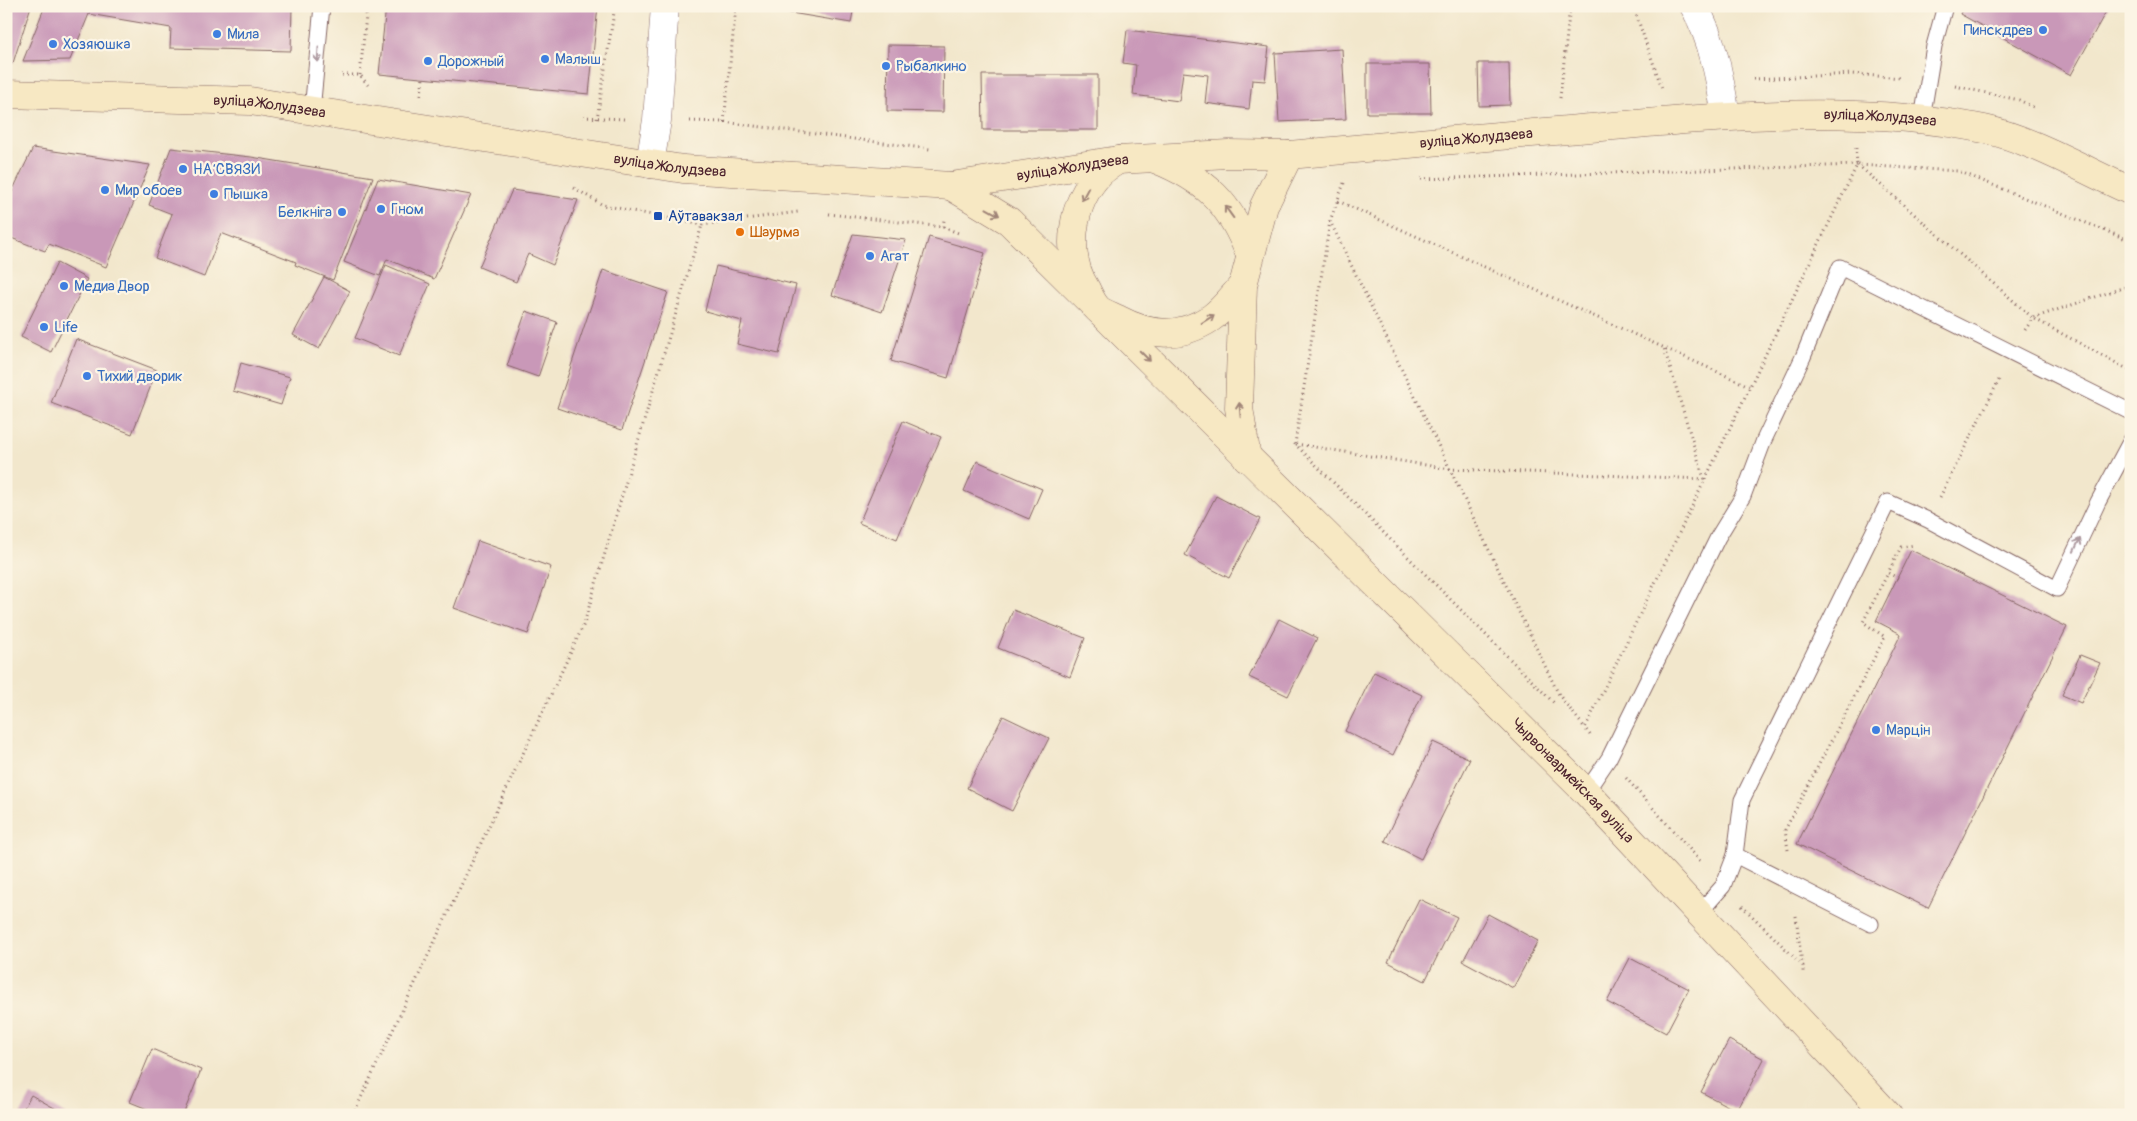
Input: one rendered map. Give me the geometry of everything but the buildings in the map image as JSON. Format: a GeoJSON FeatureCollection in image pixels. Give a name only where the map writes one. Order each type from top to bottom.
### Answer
{"type":"FeatureCollection","features":[{"type":"Feature","properties":{"kind":"main road","name":"вуліца Жолудзева"},"geometry":{"type":"LineString","coordinates":[[6,94],[250,101],[683,169],[951,186],[1118,160],[1150,157],[1228,154],[1289,155],[1726,116],[1853,116],[1922,119],[1986,130],[2030,145],[2131,191]]}},
{"type":"Feature","properties":{"kind":"main road"},"geometry":{"type":"LineString","coordinates":[[1247,458],[1239,408],[1243,286],[1264,206],[1289,155]]}},
{"type":"Feature","properties":{"kind":"main road"},"geometry":{"type":"LineString","coordinates":[[1150,157],[1177,168],[1205,185],[1231,214],[1240,228],[1250,255]]}},
{"type":"Feature","properties":{"kind":"main road"},"geometry":{"type":"LineString","coordinates":[[1098,309],[1078,278],[1074,263],[1072,244],[1075,219],[1084,193],[1100,172],[1118,160]]}},
{"type":"Feature","properties":{"kind":"main road"},"geometry":{"type":"LineString","coordinates":[[951,186],[1009,221],[1098,309],[1138,330],[1166,335],[1195,326],[1212,318],[1243,286]]}},
{"type":"Feature","properties":{"kind":"main road","name":"Чырвонаармейская вуліца"},"geometry":{"type":"LineString","coordinates":[[1098,309],[1586,792],[1888,1115]]}},
{"type":"Feature","properties":{"kind":"street"},"geometry":{"type":"LineString","coordinates":[[650,164],[657,120],[665,6]]}},
{"type":"Feature","properties":{"kind":"street"},"geometry":{"type":"LineString","coordinates":[[1694,6],[1701,18],[1720,81],[1726,116]]}},
{"type":"Feature","properties":{"kind":"lane"},"geometry":{"type":"LineString","coordinates":[[312,111],[322,6]]}},
{"type":"Feature","properties":{"kind":"lane"},"geometry":{"type":"LineString","coordinates":[[1922,119],[1934,46],[1945,6]]}},
{"type":"Feature","properties":{"kind":"lane"},"geometry":{"type":"LineString","coordinates":[[1586,792],[1609,758],[1718,537],[1743,496],[1764,440],[1803,357],[1840,267],[2131,412]]}},
{"type":"Feature","properties":{"kind":"lane"},"geometry":{"type":"LineString","coordinates":[[1700,912],[1723,886],[1735,855],[1742,800],[1888,502],[1928,520],[2057,589],[2098,502],[2131,440]]}},
{"type":"Feature","properties":{"kind":"lane"},"geometry":{"type":"LineString","coordinates":[[1735,855],[1870,924]]}},
{"type":"Feature","properties":{"kind":"path"},"geometry":{"type":"LineString","coordinates":[[360,75],[367,6]]}},
{"type":"Feature","properties":{"kind":"path"},"geometry":{"type":"LineString","coordinates":[[597,119],[615,6]]}},
{"type":"Feature","properties":{"kind":"path"},"geometry":{"type":"LineString","coordinates":[[724,122],[736,6]]}},
{"type":"Feature","properties":{"kind":"path"},"geometry":{"type":"LineString","coordinates":[[1560,104],[1570,6]]}},
{"type":"Feature","properties":{"kind":"path"},"geometry":{"type":"LineString","coordinates":[[1633,6],[1662,89]]}},
{"type":"Feature","properties":{"kind":"path"},"geometry":{"type":"LineString","coordinates":[[421,96],[424,78]]}},
{"type":"Feature","properties":{"kind":"path"},"geometry":{"type":"LineString","coordinates":[[1414,179],[1857,165],[1958,171],[2131,241]]}},
{"type":"Feature","properties":{"kind":"path"},"geometry":{"type":"LineString","coordinates":[[1857,165],[2033,318],[2131,371]]}},
{"type":"Feature","properties":{"kind":"path"},"geometry":{"type":"LineString","coordinates":[[1295,444],[1330,221],[1343,183],[1352,183]]}},
{"type":"Feature","properties":{"kind":"path"},"geometry":{"type":"LineString","coordinates":[[1338,200],[1749,386]]}},
{"type":"Feature","properties":{"kind":"path"},"geometry":{"type":"LineString","coordinates":[[1330,221],[1559,695],[1585,728]]}},
{"type":"Feature","properties":{"kind":"path"},"geometry":{"type":"LineString","coordinates":[[353,1115],[584,624],[702,225]]}},
{"type":"Feature","properties":{"kind":"path"},"geometry":{"type":"LineString","coordinates":[[1803,966],[1785,830],[1885,636],[1863,622],[1901,547],[1920,544],[1928,520],[2012,352],[2033,318],[2131,285]]}},
{"type":"Feature","properties":{"kind":"path"},"geometry":{"type":"LineString","coordinates":[[1295,444],[1450,469],[1704,480],[1664,348]]}},
{"type":"Feature","properties":{"kind":"path"},"geometry":{"type":"LineString","coordinates":[[1295,444],[1556,705]]}},
{"type":"Feature","properties":{"kind":"path"},"geometry":{"type":"LineString","coordinates":[[1888,573],[1898,578]]}},
{"type":"Feature","properties":{"kind":"place","name":"Пинскдрев"},"geometry":{"type":"Point","coordinates":[2043,30]}},
{"type":"Feature","properties":{"kind":"place","name":"Мила"},"geometry":{"type":"Point","coordinates":[217,34]}},
{"type":"Feature","properties":{"kind":"place","name":"Хозяюшка"},"geometry":{"type":"Point","coordinates":[53,44]}},
{"type":"Feature","properties":{"kind":"place","name":"Малыш"},"geometry":{"type":"Point","coordinates":[545,59]}},
{"type":"Feature","properties":{"kind":"place","name":"Дорожный"},"geometry":{"type":"Point","coordinates":[428,61]}},
{"type":"Feature","properties":{"kind":"place","name":"Рыбалкино"},"geometry":{"type":"Point","coordinates":[886,66]}},
{"type":"Feature","properties":{"kind":"place","name":"НАʼСВЯЗИ"},"geometry":{"type":"Point","coordinates":[183,169]}},
{"type":"Feature","properties":{"kind":"place","name":"Мир обоев"},"geometry":{"type":"Point","coordinates":[105,190]}},
{"type":"Feature","properties":{"kind":"place","name":"Пышка"},"geometry":{"type":"Point","coordinates":[214,194]}},
{"type":"Feature","properties":{"kind":"place","name":"Гном"},"geometry":{"type":"Point","coordinates":[381,209]}},
{"type":"Feature","properties":{"kind":"place","name":"Белкніга"},"geometry":{"type":"Point","coordinates":[342,212]}},
{"type":"Feature","properties":{"kind":"place","name":"Аўтавакзал"},"geometry":{"type":"Point","coordinates":[658,216]}},
{"type":"Feature","properties":{"kind":"place","name":"Шаурма"},"geometry":{"type":"Point","coordinates":[740,232]}},
{"type":"Feature","properties":{"kind":"place","name":"Агат"},"geometry":{"type":"Point","coordinates":[870,256]}},
{"type":"Feature","properties":{"kind":"place","name":"Медиа Двор"},"geometry":{"type":"Point","coordinates":[64,286]}},
{"type":"Feature","properties":{"kind":"place","name":"Life"},"geometry":{"type":"Point","coordinates":[44,327]}},
{"type":"Feature","properties":{"kind":"place","name":"Тихий дворик"},"geometry":{"type":"Point","coordinates":[87,376]}},
{"type":"Feature","properties":{"kind":"place","name":"Марцін"},"geometry":{"type":"Point","coordinates":[1876,730]}}]}
